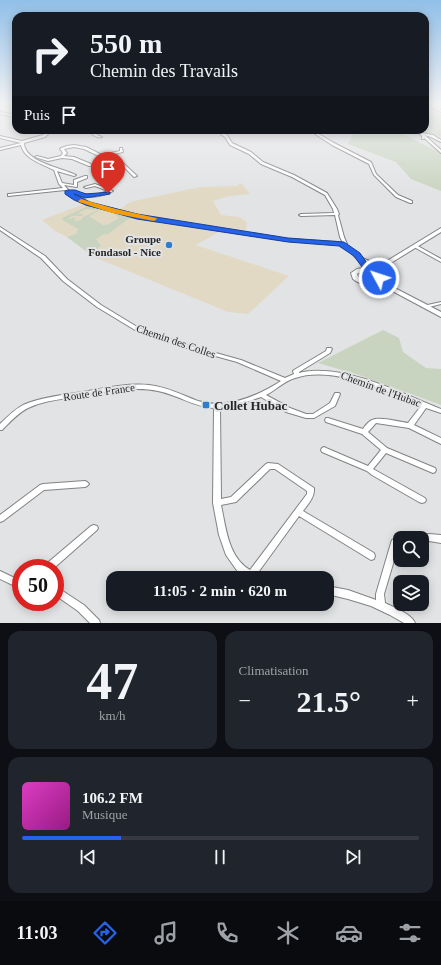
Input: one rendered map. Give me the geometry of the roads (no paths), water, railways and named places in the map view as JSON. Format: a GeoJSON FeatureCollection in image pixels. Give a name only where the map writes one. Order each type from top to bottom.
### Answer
{"type":"FeatureCollection","features":[{"type":"Feature","properties":{"kind":"main road"},"geometry":{"type":"LineString","coordinates":[[423,136],[441,152]]}},
{"type":"Feature","properties":{"kind":"main road"},"geometry":{"type":"LineString","coordinates":[[394,290],[372,282],[365,282],[356,279],[354,273],[365,268],[382,265],[441,230]]}},
{"type":"Feature","properties":{"kind":"main road"},"geometry":{"type":"LineString","coordinates":[[372,282],[378,276],[382,265]]}},
{"type":"Feature","properties":{"kind":"main road"},"geometry":{"type":"LineString","coordinates":[[365,268],[378,276],[385,284],[394,290],[441,315]]}},
{"type":"Feature","properties":{"kind":"street"},"geometry":{"type":"LineString","coordinates":[[0,149],[46,134]]}},
{"type":"Feature","properties":{"kind":"street"},"geometry":{"type":"LineString","coordinates":[[94,134],[101,137]]}},
{"type":"Feature","properties":{"kind":"street"},"geometry":{"type":"LineString","coordinates":[[223,134],[226,136],[231,144],[250,153],[262,162],[293,176],[326,194],[337,214],[344,245]]}},
{"type":"Feature","properties":{"kind":"street"},"geometry":{"type":"LineString","coordinates":[[317,134],[370,163],[375,174],[392,191],[403,200],[411,202]]}},
{"type":"Feature","properties":{"kind":"street"},"geometry":{"type":"LineString","coordinates":[[423,136],[436,138],[441,141]]}},
{"type":"Feature","properties":{"kind":"street"},"geometry":{"type":"LineString","coordinates":[[0,137],[22,143]]}},
{"type":"Feature","properties":{"kind":"street"},"geometry":{"type":"LineString","coordinates":[[22,143],[24,151],[34,158],[55,169],[74,175]]}},
{"type":"Feature","properties":{"kind":"street"},"geometry":{"type":"LineString","coordinates":[[62,157],[65,153],[62,149],[72,146],[87,147],[102,156],[124,165],[135,176]]}},
{"type":"Feature","properties":{"kind":"street"},"geometry":{"type":"LineString","coordinates":[[102,156],[122,151],[121,149]]}},
{"type":"Feature","properties":{"kind":"street"},"geometry":{"type":"LineString","coordinates":[[34,158],[38,157],[48,160],[62,157],[72,158],[90,165]]}},
{"type":"Feature","properties":{"kind":"street"},"geometry":{"type":"LineString","coordinates":[[55,169],[61,184],[66,191],[88,204],[137,216],[288,240],[338,243],[344,245],[360,258],[372,264],[382,265]]}},
{"type":"Feature","properties":{"kind":"street"},"geometry":{"type":"LineString","coordinates":[[61,184],[76,186],[75,181],[86,177]]}},
{"type":"Feature","properties":{"kind":"street"},"geometry":{"type":"LineString","coordinates":[[9,194],[66,191],[75,192],[85,196],[108,193],[111,191],[95,185],[86,187]]}},
{"type":"Feature","properties":{"kind":"street"},"geometry":{"type":"LineString","coordinates":[[301,215],[337,214]]}},
{"type":"Feature","properties":{"kind":"street","name":"Chemin des Colles"},"geometry":{"type":"LineString","coordinates":[[1,229],[43,257],[65,280],[93,302],[111,315],[136,329],[185,346],[240,361],[285,380]]}},
{"type":"Feature","properties":{"kind":"street"},"geometry":{"type":"LineString","coordinates":[[338,243],[342,237]]}},
{"type":"Feature","properties":{"kind":"street"},"geometry":{"type":"LineString","coordinates":[[415,246],[441,261]]}},
{"type":"Feature","properties":{"kind":"street"},"geometry":{"type":"LineString","coordinates":[[360,258],[365,268]]}},
{"type":"Feature","properties":{"kind":"street"},"geometry":{"type":"LineString","coordinates":[[425,307],[441,303]]}},
{"type":"Feature","properties":{"kind":"street","name":"Route de France"},"geometry":{"type":"LineString","coordinates":[[0,428],[17,412],[32,404],[52,399],[124,387],[148,387],[158,389],[196,403],[217,406],[261,395],[285,380],[297,375],[296,371],[328,352],[329,349]]}},
{"type":"Feature","properties":{"kind":"street","name":"Chemin de l'Hubac"},"geometry":{"type":"LineString","coordinates":[[297,375],[316,371],[341,374],[358,379],[441,411]]}},
{"type":"Feature","properties":{"kind":"street"},"geometry":{"type":"LineString","coordinates":[[261,395],[288,410],[306,416],[314,416],[333,404],[337,394]]}},
{"type":"Feature","properties":{"kind":"street"},"geometry":{"type":"LineString","coordinates":[[410,426],[425,405]]}},
{"type":"Feature","properties":{"kind":"street"},"geometry":{"type":"LineString","coordinates":[[217,406],[217,503],[223,535],[229,552],[244,571]]}},
{"type":"Feature","properties":{"kind":"street"},"geometry":{"type":"LineString","coordinates":[[328,420],[364,432],[385,450],[433,470]]}},
{"type":"Feature","properties":{"kind":"street"},"geometry":{"type":"LineString","coordinates":[[364,432],[374,421],[379,420],[391,424],[410,426],[441,441]]}},
{"type":"Feature","properties":{"kind":"street"},"geometry":{"type":"LineString","coordinates":[[324,450],[369,469],[422,500]]}},
{"type":"Feature","properties":{"kind":"street"},"geometry":{"type":"LineString","coordinates":[[369,469],[385,450]]}},
{"type":"Feature","properties":{"kind":"street"},"geometry":{"type":"LineString","coordinates":[[217,503],[233,500],[268,466],[276,466],[311,490],[310,495],[257,571]]}},
{"type":"Feature","properties":{"kind":"street"},"geometry":{"type":"LineString","coordinates":[[0,519],[43,487],[85,484]]}},
{"type":"Feature","properties":{"kind":"street"},"geometry":{"type":"LineString","coordinates":[[298,512],[371,556]]}},
{"type":"Feature","properties":{"kind":"street"},"geometry":{"type":"LineString","coordinates":[[58,559],[94,528]]}},
{"type":"Feature","properties":{"kind":"street"},"geometry":{"type":"LineString","coordinates":[[429,537],[441,539]]}},
{"type":"Feature","properties":{"kind":"street"},"geometry":{"type":"LineString","coordinates":[[381,606],[380,594],[393,550]]}},
{"type":"Feature","properties":{"kind":"street"},"geometry":{"type":"LineString","coordinates":[[0,575],[12,581]]}},
{"type":"Feature","properties":{"kind":"street"},"geometry":{"type":"LineString","coordinates":[[334,591],[343,592],[381,606],[411,623]]}},
{"type":"Feature","properties":{"kind":"street"},"geometry":{"type":"LineString","coordinates":[[64,596],[81,608],[96,623]]}},
{"type":"Feature","properties":{"kind":"place","name":"Groupe Fondasol - Nice"},"geometry":{"type":"Point","coordinates":[169,245]}},
{"type":"Feature","properties":{"kind":"place","name":"Collet Hubac"},"geometry":{"type":"Point","coordinates":[206,405]}}]}
